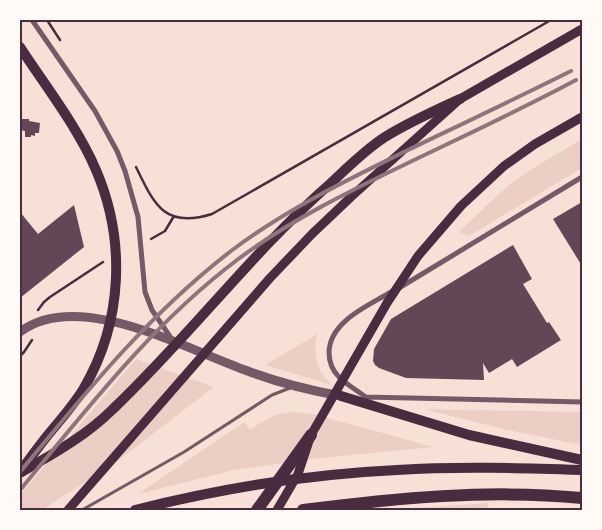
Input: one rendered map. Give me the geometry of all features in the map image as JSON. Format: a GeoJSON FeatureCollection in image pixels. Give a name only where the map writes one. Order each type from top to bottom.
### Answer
{"type":"FeatureCollection","features":[{"type":"Feature","properties":{"kind":"highway"},"geometry":{"type":"LineString","coordinates":[[257,510],[311,435]]}},
{"type":"Feature","properties":{"kind":"highway"},"geometry":{"type":"LineString","coordinates":[[303,510],[428,496],[513,494],[582,498]]}},
{"type":"Feature","properties":{"kind":"main road"},"geometry":{"type":"LineString","coordinates":[[20,472],[68,445],[112,410],[199,321],[305,206],[384,137],[418,118],[460,99],[582,29]]}},
{"type":"Feature","properties":{"kind":"main road"},"geometry":{"type":"LineString","coordinates":[[20,47],[76,132],[95,168],[103,186],[113,222],[117,260],[115,297],[110,324],[99,357],[83,390],[20,472]]}},
{"type":"Feature","properties":{"kind":"main road"},"geometry":{"type":"LineString","coordinates":[[68,510],[216,339],[291,256],[352,196],[460,99]]}},
{"type":"Feature","properties":{"kind":"main road"},"geometry":{"type":"LineString","coordinates":[[277,510],[298,474],[311,435],[387,303],[418,256],[461,206],[504,166],[535,144],[582,117]]}},
{"type":"Feature","properties":{"kind":"main road"},"geometry":{"type":"LineString","coordinates":[[341,396],[469,435],[582,460]]}},
{"type":"Feature","properties":{"kind":"main road"},"geometry":{"type":"LineString","coordinates":[[135,510],[197,496],[313,477],[354,473],[442,468],[582,470]]}},
{"type":"Feature","properties":{"kind":"street"},"geometry":{"type":"LineString","coordinates":[[32,20],[95,111],[120,157],[131,188],[138,217],[141,267],[145,292],[152,310],[171,339]]}},
{"type":"Feature","properties":{"kind":"street"},"geometry":{"type":"LineString","coordinates":[[367,398],[338,377],[330,363],[329,346],[332,337],[346,320],[582,177]]}},
{"type":"Feature","properties":{"kind":"street"},"geometry":{"type":"LineString","coordinates":[[20,332],[53,318],[71,316],[91,317],[171,339],[230,365],[296,387],[341,396],[582,402]]}},
{"type":"Feature","properties":{"kind":"lane"},"geometry":{"type":"LineString","coordinates":[[82,510],[184,452],[272,395],[296,387]]}},
{"type":"Feature","properties":{"kind":"path"},"geometry":{"type":"LineString","coordinates":[[47,20],[61,42]]}},
{"type":"Feature","properties":{"kind":"path"},"geometry":{"type":"LineString","coordinates":[[134,164],[156,205],[162,210],[185,219],[212,214],[551,20]]}},
{"type":"Feature","properties":{"kind":"path"},"geometry":{"type":"LineString","coordinates":[[152,238],[165,231],[174,216]]}},
{"type":"Feature","properties":{"kind":"path"},"geometry":{"type":"LineString","coordinates":[[37,313],[44,302],[96,266]]}},
{"type":"Feature","properties":{"kind":"path"},"geometry":{"type":"LineString","coordinates":[[20,356],[33,337]]}},
{"type":"Feature","properties":{"kind":"shaded area"},"geometry":{"type":"Polygon","coordinates":[[[582,139],[582,168],[469,236],[459,232],[513,182],[582,139]]]}},
{"type":"Feature","properties":{"kind":"shaded area"},"geometry":{"type":"Polygon","coordinates":[[[317,334],[315,349],[317,362],[322,374],[332,385],[265,365],[317,334]]]}},
{"type":"Feature","properties":{"kind":"shaded area"},"geometry":{"type":"Polygon","coordinates":[[[136,359],[214,387],[116,462],[42,510],[20,510],[20,495],[136,359]]]}},
{"type":"Feature","properties":{"kind":"shaded area"},"geometry":{"type":"Polygon","coordinates":[[[424,409],[582,412],[582,445],[503,429],[424,409]]]}},
{"type":"Feature","properties":{"kind":"shaded area"},"geometry":{"type":"Polygon","coordinates":[[[295,412],[313,414],[434,447],[311,459],[234,470],[138,494],[244,422],[250,429],[277,414],[295,412]]]}},
{"type":"Feature","properties":{"kind":"shaded area"},"geometry":{"type":"Polygon","coordinates":[[[488,503],[488,507],[472,510],[387,510],[488,503]]]}},
{"type":"Feature","properties":{"kind":"building"},"geometry":{"type":"Polygon","coordinates":[[[22,119],[29,119],[29,121],[40,123],[39,133],[35,133],[35,136],[25,137],[25,131],[20,130],[22,119]]]}},
{"type":"Feature","properties":{"kind":"building"},"geometry":{"type":"Polygon","coordinates":[[[582,202],[582,266],[553,219],[582,202]]]}},
{"type":"Feature","properties":{"kind":"building"},"geometry":{"type":"Polygon","coordinates":[[[74,205],[84,247],[20,298],[20,212],[38,234],[74,205]]]}},
{"type":"Feature","properties":{"kind":"building"},"geometry":{"type":"Polygon","coordinates":[[[513,245],[532,279],[523,284],[547,323],[549,322],[561,340],[517,367],[512,359],[489,373],[483,363],[484,380],[406,378],[375,365],[373,361],[374,349],[391,319],[513,245]]]}},
{"type":"Feature","properties":{"kind":"railway"},"geometry":{"type":"LineString","coordinates":[[20,472],[94,384],[145,328],[201,275],[231,251],[273,222],[339,184],[571,71]]}},
{"type":"Feature","properties":{"kind":"railway"},"geometry":{"type":"LineString","coordinates":[[20,490],[96,399],[149,340],[206,285],[257,245],[299,219],[365,184],[515,112],[576,80]]}}]}
